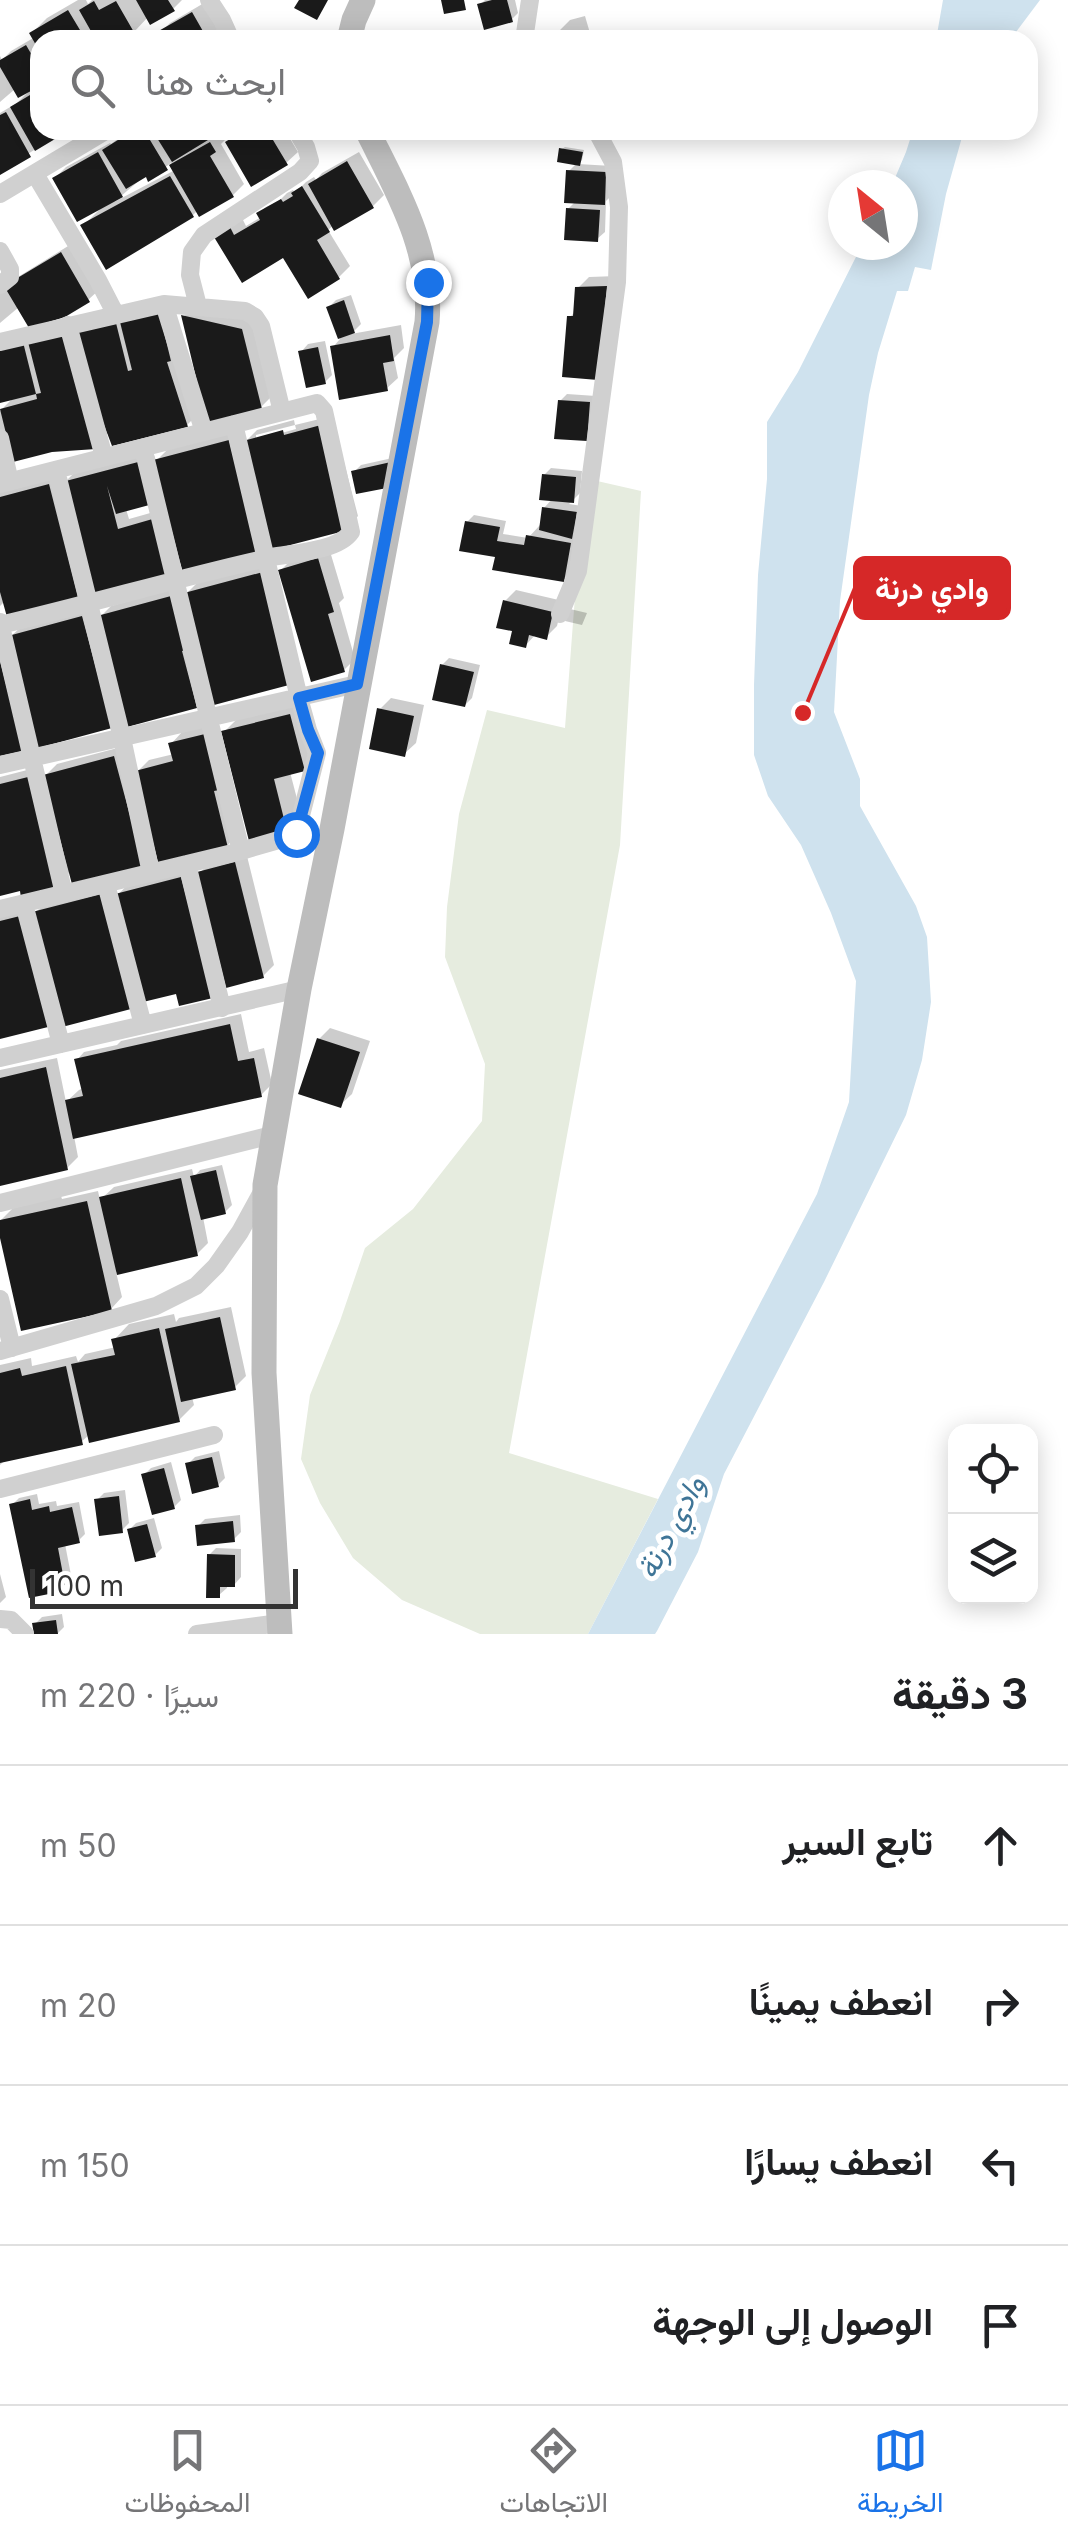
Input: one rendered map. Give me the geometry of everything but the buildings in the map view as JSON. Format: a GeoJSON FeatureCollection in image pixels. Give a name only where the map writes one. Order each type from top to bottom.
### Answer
{"type":"FeatureCollection","features":[{"type":"Feature","properties":{"kind":"street"},"geometry":{"type":"LineString","coordinates":[[210,0],[226,30]]}},
{"type":"Feature","properties":{"kind":"street"},"geometry":{"type":"LineString","coordinates":[[352,30],[363,0]]}},
{"type":"Feature","properties":{"kind":"street"},"geometry":{"type":"LineString","coordinates":[[526,30],[530,0]]}},
{"type":"Feature","properties":{"kind":"street"},"geometry":{"type":"LineString","coordinates":[[0,194],[90,140]]}},
{"type":"Feature","properties":{"kind":"street"},"geometry":{"type":"LineString","coordinates":[[198,306],[190,275],[192,252],[204,234],[300,172],[310,161],[302,140]]}},
{"type":"Feature","properties":{"kind":"street"},"geometry":{"type":"LineString","coordinates":[[197,1634],[280,1628],[264,1373],[266,1185],[298,990],[332,829],[429,302],[416,236],[372,140]]}},
{"type":"Feature","properties":{"kind":"street"},"geometry":{"type":"LineString","coordinates":[[560,614],[578,571],[618,282],[619,207],[614,162],[602,140]]}},
{"type":"Feature","properties":{"kind":"street"},"geometry":{"type":"LineString","coordinates":[[34,174],[115,313]]}},
{"type":"Feature","properties":{"kind":"street"},"geometry":{"type":"LineString","coordinates":[[0,251],[10,277],[0,285]]}},
{"type":"Feature","properties":{"kind":"street"},"geometry":{"type":"LineString","coordinates":[[164,304],[204,432]]}},
{"type":"Feature","properties":{"kind":"street"},"geometry":{"type":"LineString","coordinates":[[0,342],[164,304],[245,311],[261,326],[282,412]]}},
{"type":"Feature","properties":{"kind":"street"},"geometry":{"type":"LineString","coordinates":[[68,325],[104,457]]}},
{"type":"Feature","properties":{"kind":"street"},"geometry":{"type":"LineString","coordinates":[[0,438],[5,483],[317,403],[324,411],[351,532],[339,543],[0,624],[64,894]]}},
{"type":"Feature","properties":{"kind":"street"},"geometry":{"type":"LineString","coordinates":[[0,909],[296,834],[318,753],[299,698],[234,424]]}},
{"type":"Feature","properties":{"kind":"street"},"geometry":{"type":"LineString","coordinates":[[144,448],[240,851]]}},
{"type":"Feature","properties":{"kind":"street"},"geometry":{"type":"LineString","coordinates":[[56,470],[151,873]]}},
{"type":"Feature","properties":{"kind":"street"},"geometry":{"type":"LineString","coordinates":[[0,766],[357,684]]}},
{"type":"Feature","properties":{"kind":"street"},"geometry":{"type":"LineString","coordinates":[[187,864],[222,1008]]}},
{"type":"Feature","properties":{"kind":"street"},"geometry":{"type":"LineString","coordinates":[[106,884],[144,1026]]}},
{"type":"Feature","properties":{"kind":"street"},"geometry":{"type":"LineString","coordinates":[[24,904],[61,1044]]}},
{"type":"Feature","properties":{"kind":"street"},"geometry":{"type":"LineString","coordinates":[[0,1058],[298,990]]}},
{"type":"Feature","properties":{"kind":"street"},"geometry":{"type":"LineString","coordinates":[[0,1203],[272,1135]]}},
{"type":"Feature","properties":{"kind":"street"},"geometry":{"type":"LineString","coordinates":[[0,1299],[6,1350],[156,1306],[196,1286],[216,1266],[266,1185]]}},
{"type":"Feature","properties":{"kind":"street"},"geometry":{"type":"LineString","coordinates":[[0,1488],[214,1435]]}},
{"type":"Feature","properties":{"kind":"street"},"geometry":{"type":"LineString","coordinates":[[0,1619],[11,1620],[25,1634]]}},
{"type":"Feature","properties":{"kind":"shaded area"},"geometry":{"type":"Polygon","coordinates":[[[584,478],[641,491],[620,845],[509,1453],[658,1499],[588,1634],[480,1634],[402,1600],[353,1558],[320,1503],[301,1459],[310,1395],[365,1248],[413,1209],[482,1121],[485,1064],[445,957],[459,814],[487,710],[565,728],[584,478]]]}},
{"type":"Feature","properties":{"kind":"water"},"geometry":{"type":"Polygon","coordinates":[[[943,0],[1040,0],[1018,30],[938,30],[943,0]]]}},
{"type":"Feature","properties":{"kind":"water"},"geometry":{"type":"Polygon","coordinates":[[[910,140],[961,140],[931,270],[915,267],[908,291],[897,291],[878,353],[840,601],[834,712],[860,779],[860,806],[916,906],[927,937],[931,1002],[922,1060],[906,1115],[724,1474],[698,1552],[657,1631],[588,1634],[817,1194],[849,1102],[856,981],[801,845],[768,796],[754,755],[758,575],[767,479],[767,422],[798,372],[854,260],[918,260],[918,170],[898,170],[910,140]]]}},
{"type":"Feature","properties":{"kind":"place","name":"وادي درنة"},"geometry":{"type":"Point","coordinates":[803,713]}},
{"type":"Feature","properties":{"kind":"route"},"geometry":{"type":"LineString","coordinates":[[296,834],[318,753],[299,698],[357,684],[427,322],[428,282]]}}]}
